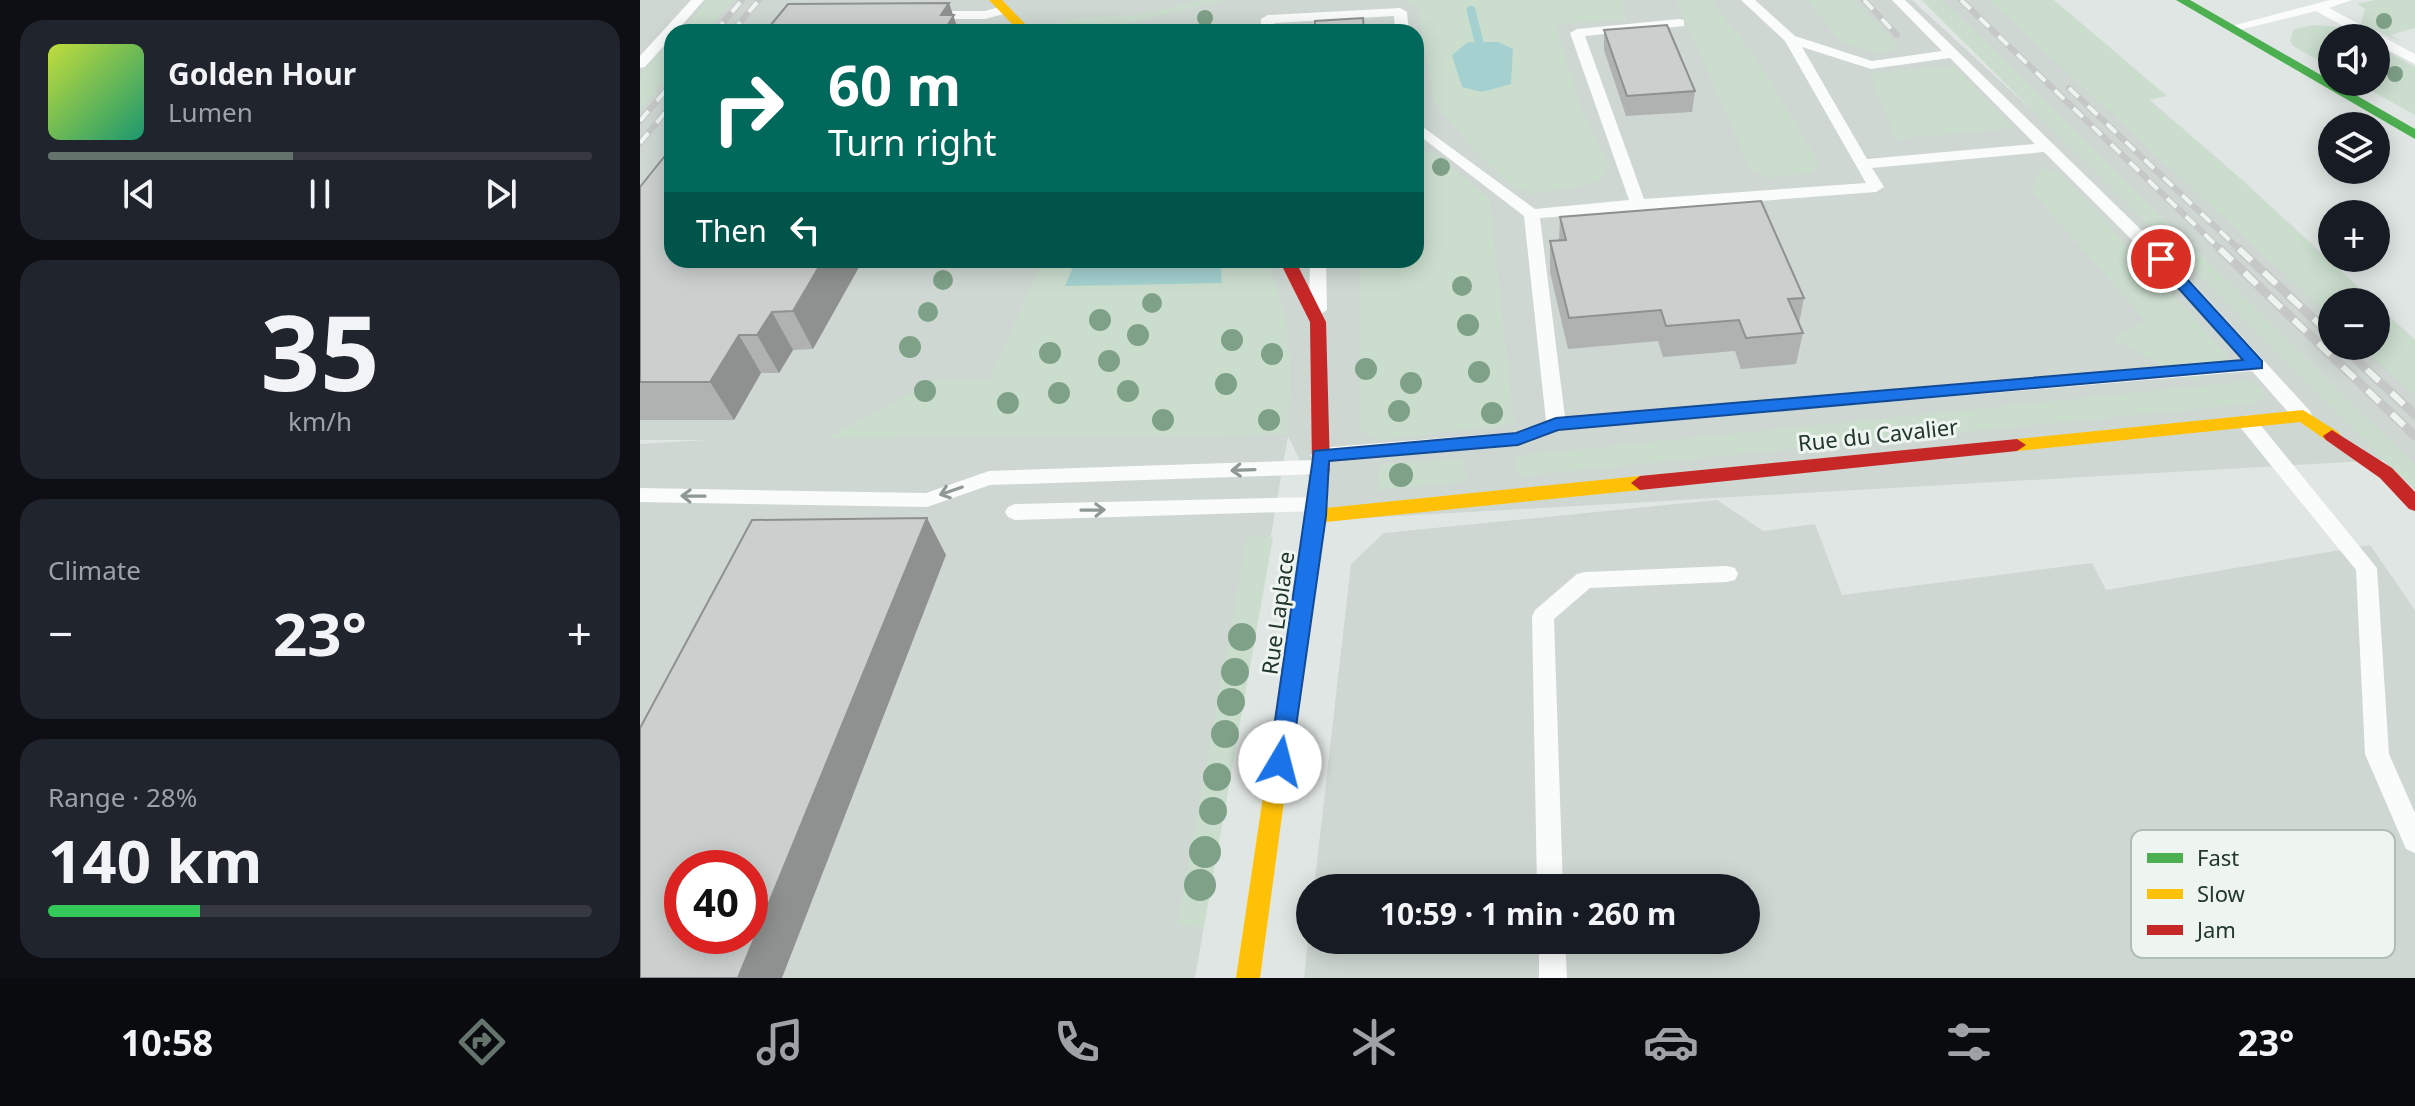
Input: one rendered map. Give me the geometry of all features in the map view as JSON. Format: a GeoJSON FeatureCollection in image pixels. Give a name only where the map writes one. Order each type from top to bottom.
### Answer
{"type":"FeatureCollection","features":[{"type":"Feature","properties":{"kind":"street"},"geometry":{"type":"LineString","coordinates":[[2182,0],[2415,135]]}},
{"type":"Feature","properties":{"kind":"street"},"geometry":{"type":"LineString","coordinates":[[999,5],[1019,24]]}},
{"type":"Feature","properties":{"kind":"street","name":"Rue Laplace"},"geometry":{"type":"LineString","coordinates":[[1248,978],[1317,510],[1320,461],[1318,322],[1291,268]]}},
{"type":"Feature","properties":{"kind":"street"},"geometry":{"type":"LineString","coordinates":[[2303,416],[2386,473],[2415,504]]}},
{"type":"Feature","properties":{"kind":"street","name":"Rue du Cavalier"},"geometry":{"type":"LineString","coordinates":[[1317,510],[2303,416]]}},
{"type":"Feature","properties":{"kind":"lane"},"geometry":{"type":"LineString","coordinates":[[676,24],[698,0]]}},
{"type":"Feature","properties":{"kind":"lane"},"geometry":{"type":"LineString","coordinates":[[1424,132],[1532,214],[1876,187],[1790,39],[1747,0]]}},
{"type":"Feature","properties":{"kind":"lane"},"geometry":{"type":"LineString","coordinates":[[1898,0],[2161,259],[2303,416]]}},
{"type":"Feature","properties":{"kind":"lane"},"geometry":{"type":"LineString","coordinates":[[2231,28],[2346,0]]}},
{"type":"Feature","properties":{"kind":"lane"},"geometry":{"type":"LineString","coordinates":[[917,15],[985,15],[999,5]]}},
{"type":"Feature","properties":{"kind":"lane"},"geometry":{"type":"LineString","coordinates":[[2318,7],[2350,24]]}},
{"type":"Feature","properties":{"kind":"lane"},"geometry":{"type":"LineString","coordinates":[[1268,24],[1268,19],[1400,12],[1401,24]]}},
{"type":"Feature","properties":{"kind":"lane"},"geometry":{"type":"LineString","coordinates":[[1638,204],[1577,33],[1679,23]]}},
{"type":"Feature","properties":{"kind":"lane"},"geometry":{"type":"LineString","coordinates":[[640,64],[664,38]]}},
{"type":"Feature","properties":{"kind":"lane"},"geometry":{"type":"LineString","coordinates":[[1790,39],[1871,65],[1952,54]]}},
{"type":"Feature","properties":{"kind":"lane"},"geometry":{"type":"LineString","coordinates":[[2390,45],[2411,55]]}},
{"type":"Feature","properties":{"kind":"lane"},"geometry":{"type":"LineString","coordinates":[[1863,164],[2047,147]]}},
{"type":"Feature","properties":{"kind":"lane"},"geometry":{"type":"LineString","coordinates":[[1532,214],[1556,424]]}},
{"type":"Feature","properties":{"kind":"lane"},"geometry":{"type":"LineString","coordinates":[[1318,268],[1318,322]]}},
{"type":"Feature","properties":{"kind":"lane"},"geometry":{"type":"LineString","coordinates":[[640,495],[927,500],[989,478],[1320,461],[1518,439],[1556,424],[2256,365]]}},
{"type":"Feature","properties":{"kind":"lane"},"geometry":{"type":"LineString","coordinates":[[2247,422],[2366,568],[2377,754],[2415,841]]}},
{"type":"Feature","properties":{"kind":"lane"},"geometry":{"type":"LineString","coordinates":[[1015,512],[1317,510]]}},
{"type":"Feature","properties":{"kind":"lane"},"geometry":{"type":"LineString","coordinates":[[1550,874],[1543,616],[1585,580],[1727,574]]}},
{"type":"Feature","properties":{"kind":"lane"},"geometry":{"type":"LineString","coordinates":[[1552,954],[1553,978]]}},
{"type":"Feature","properties":{"kind":"shaded area"},"geometry":{"type":"Polygon","coordinates":[[[640,0],[1912,0],[2033,111],[1922,0],[2034,0],[2241,179],[2318,250],[2318,272],[2342,272],[2359,288],[2318,288],[2318,360],[2390,360],[2390,317],[2415,340],[2415,490],[2383,460],[1329,520],[1288,436],[1195,978],[640,978],[640,444],[706,440],[640,440],[640,0]]]}},
{"type":"Feature","properties":{"kind":"shaded area"},"geometry":{"type":"Polygon","coordinates":[[[1717,500],[1763,531],[1815,524],[1842,595],[2092,563],[2106,590],[2370,545],[2415,610],[2415,978],[1304,978],[1307,954],[1760,954],[1760,874],[1316,874],[1351,564],[1384,533],[1717,500]]]}},
{"type":"Feature","properties":{"kind":"green space"},"geometry":{"type":"Polygon","coordinates":[[[708,0],[733,0],[713,24],[686,24],[708,0]]]}},
{"type":"Feature","properties":{"kind":"green space"},"geometry":{"type":"Polygon","coordinates":[[[1202,0],[1227,0],[1124,24],[1064,24],[1059,20],[1144,14],[1202,0]]]}},
{"type":"Feature","properties":{"kind":"green space"},"geometry":{"type":"Polygon","coordinates":[[[1401,0],[1622,0],[1627,20],[1555,24],[1580,105],[1609,167],[1599,182],[1532,194],[1511,185],[1472,148],[1434,102],[1424,44],[1424,24],[1420,24],[1417,4],[1401,0]]]}},
{"type":"Feature","properties":{"kind":"green space"},"geometry":{"type":"Polygon","coordinates":[[[1676,0],[1711,0],[1755,57],[1819,163],[1811,173],[1766,178],[1749,165],[1676,0]]]}},
{"type":"Feature","properties":{"kind":"green space"},"geometry":{"type":"Polygon","coordinates":[[[1807,0],[1852,0],[1901,49],[1882,51],[1855,48],[1836,35],[1807,0]]]}},
{"type":"Feature","properties":{"kind":"green space"},"geometry":{"type":"Polygon","coordinates":[[[1922,0],[1942,0],[2415,465],[2415,490],[1922,0]]]}},
{"type":"Feature","properties":{"kind":"green space"},"geometry":{"type":"Polygon","coordinates":[[[1989,0],[2054,0],[2167,96],[2149,100],[2318,250],[2318,272],[2342,272],[2359,288],[2318,288],[2318,305],[1989,0]]]}},
{"type":"Feature","properties":{"kind":"green space"},"geometry":{"type":"Polygon","coordinates":[[[2375,0],[2415,0],[2415,28],[2390,35],[2390,24],[2361,24],[2365,9],[2357,4],[2375,0]]]}},
{"type":"Feature","properties":{"kind":"green space"},"geometry":{"type":"Polygon","coordinates":[[[2318,25],[2318,60],[2293,46],[2290,40],[2294,29],[2318,25]]]}},
{"type":"Feature","properties":{"kind":"green space"},"geometry":{"type":"Polygon","coordinates":[[[664,49],[664,81],[640,109],[640,75],[664,49]]]}},
{"type":"Feature","properties":{"kind":"green space"},"geometry":{"type":"Polygon","coordinates":[[[2390,53],[2415,67],[2415,115],[2381,96],[2390,96],[2390,53]]]}},
{"type":"Feature","properties":{"kind":"green space"},"geometry":{"type":"Polygon","coordinates":[[[1955,67],[2013,128],[1896,139],[1869,73],[1955,67]]]}},
{"type":"Feature","properties":{"kind":"green space"},"geometry":{"type":"Polygon","coordinates":[[[1424,152],[1432,152],[1489,198],[1514,424],[1380,440],[1360,430],[1360,268],[1424,268],[1424,245],[1429,244],[1424,235],[1424,152]]]}},
{"type":"Feature","properties":{"kind":"green space"},"geometry":{"type":"Polygon","coordinates":[[[2041,168],[2062,175],[2228,356],[2196,383],[2113,339],[2145,320],[2032,192],[2041,168]]]}},
{"type":"Feature","properties":{"kind":"green space"},"geometry":{"type":"Polygon","coordinates":[[[1039,268],[1267,268],[1281,301],[1289,345],[1288,434],[828,438],[932,381],[989,381],[1039,268]]]}},
{"type":"Feature","properties":{"kind":"green space"},"geometry":{"type":"Polygon","coordinates":[[[2390,317],[2415,340],[2415,396],[2377,360],[2390,360],[2390,317]]]}},
{"type":"Feature","properties":{"kind":"green space"},"geometry":{"type":"Polygon","coordinates":[[[2251,381],[2266,394],[2257,403],[1518,476],[1515,456],[2251,381]]]}},
{"type":"Feature","properties":{"kind":"green space"},"geometry":{"type":"Polygon","coordinates":[[[1464,460],[1466,481],[1377,490],[1379,464],[1464,460]]]}},
{"type":"Feature","properties":{"kind":"green space"},"geometry":{"type":"Polygon","coordinates":[[[1247,537],[1273,537],[1204,927],[1177,926],[1247,537]]]}},
{"type":"Feature","properties":{"kind":"water"},"geometry":{"type":"Polygon","coordinates":[[[1468,42],[1498,42],[1513,49],[1511,84],[1482,92],[1462,87],[1452,55],[1468,42]]]}},
{"type":"Feature","properties":{"kind":"water"},"geometry":{"type":"Polygon","coordinates":[[[1073,268],[1221,268],[1222,283],[1065,286],[1073,268]]]}},
{"type":"Feature","properties":{"kind":"building"},"geometry":{"type":"Polygon","coordinates":[[[949,3],[941,15],[954,15],[948,24],[772,24],[788,4],[949,3]]]}},
{"type":"Feature","properties":{"kind":"building"},"geometry":{"type":"Polygon","coordinates":[[[1363,18],[1363,24],[1315,24],[1315,21],[1363,18]]]}},
{"type":"Feature","properties":{"kind":"building"},"geometry":{"type":"Polygon","coordinates":[[[1667,25],[1695,91],[1627,96],[1604,30],[1667,25]]]}},
{"type":"Feature","properties":{"kind":"building"},"geometry":{"type":"Polygon","coordinates":[[[664,157],[664,268],[818,268],[793,311],[772,312],[757,335],[739,335],[710,382],[640,382],[640,187],[664,157]]]}},
{"type":"Feature","properties":{"kind":"building"},"geometry":{"type":"Polygon","coordinates":[[[1761,201],[1804,298],[1788,299],[1803,333],[1746,338],[1739,320],[1666,326],[1661,310],[1569,318],[1550,241],[1566,240],[1560,217],[1761,201]]]}},
{"type":"Feature","properties":{"kind":"building"},"geometry":{"type":"Polygon","coordinates":[[[927,518],[768,905],[768,850],[664,850],[664,954],[748,954],[738,978],[640,978],[640,728],[752,520],[927,518]]]}},
{"type":"Feature","properties":{"kind":"waterway"},"geometry":{"type":"LineString","coordinates":[[1471,10],[1479,42]]}},
{"type":"Feature","properties":{"kind":"railway"},"geometry":{"type":"LineString","coordinates":[[722,24],[742,0]]}},
{"type":"Feature","properties":{"kind":"railway"},"geometry":{"type":"LineString","coordinates":[[739,24],[759,0]]}},
{"type":"Feature","properties":{"kind":"railway"},"geometry":{"type":"LineString","coordinates":[[1864,0],[1897,35]]}},
{"type":"Feature","properties":{"kind":"railway"},"geometry":{"type":"LineString","coordinates":[[1961,0],[2222,251]]}},
{"type":"Feature","properties":{"kind":"railway"},"geometry":{"type":"LineString","coordinates":[[2069,88],[2241,251]]}},
{"type":"Feature","properties":{"kind":"railway"},"geometry":{"type":"LineString","coordinates":[[640,121],[664,92]]}},
{"type":"Feature","properties":{"kind":"railway"},"geometry":{"type":"LineString","coordinates":[[640,143],[664,114]]}},
{"type":"Feature","properties":{"kind":"railway"},"geometry":{"type":"LineString","coordinates":[[2220,249],[2415,436]]}},
{"type":"Feature","properties":{"kind":"railway"},"geometry":{"type":"LineString","coordinates":[[2239,249],[2318,323]]}},
{"type":"Feature","properties":{"kind":"railway"},"geometry":{"type":"LineString","coordinates":[[2357,360],[2415,415]]}},
{"type":"Feature","properties":{"kind":"traffic: fast"},"geometry":{"type":"LineString","coordinates":[[2182,0],[2415,135]]}},
{"type":"Feature","properties":{"kind":"traffic: slow"},"geometry":{"type":"LineString","coordinates":[[995,0],[1019,24]]}},
{"type":"Feature","properties":{"kind":"traffic: slow"},"geometry":{"type":"LineString","coordinates":[[2017,445],[2303,416],[2332,436]]}},
{"type":"Feature","properties":{"kind":"traffic: slow"},"geometry":{"type":"LineString","coordinates":[[1316,516],[1640,483]]}},
{"type":"Feature","properties":{"kind":"traffic: slow"},"geometry":{"type":"LineString","coordinates":[[1248,978],[1291,676]]}},
{"type":"Feature","properties":{"kind":"traffic: jam"},"geometry":{"type":"LineString","coordinates":[[1291,268],[1318,322],[1321,467],[1291,676]]}},
{"type":"Feature","properties":{"kind":"traffic: jam"},"geometry":{"type":"LineString","coordinates":[[2332,436],[2386,473],[2415,504]]}},
{"type":"Feature","properties":{"kind":"traffic: jam"},"geometry":{"type":"LineString","coordinates":[[1640,483],[2017,445]]}},
{"type":"Feature","properties":{"kind":"route"},"geometry":{"type":"LineString","coordinates":[[1280,762],[1316,516],[1320,455],[1518,439],[1556,424],[2256,365],[2161,259]]}}]}
